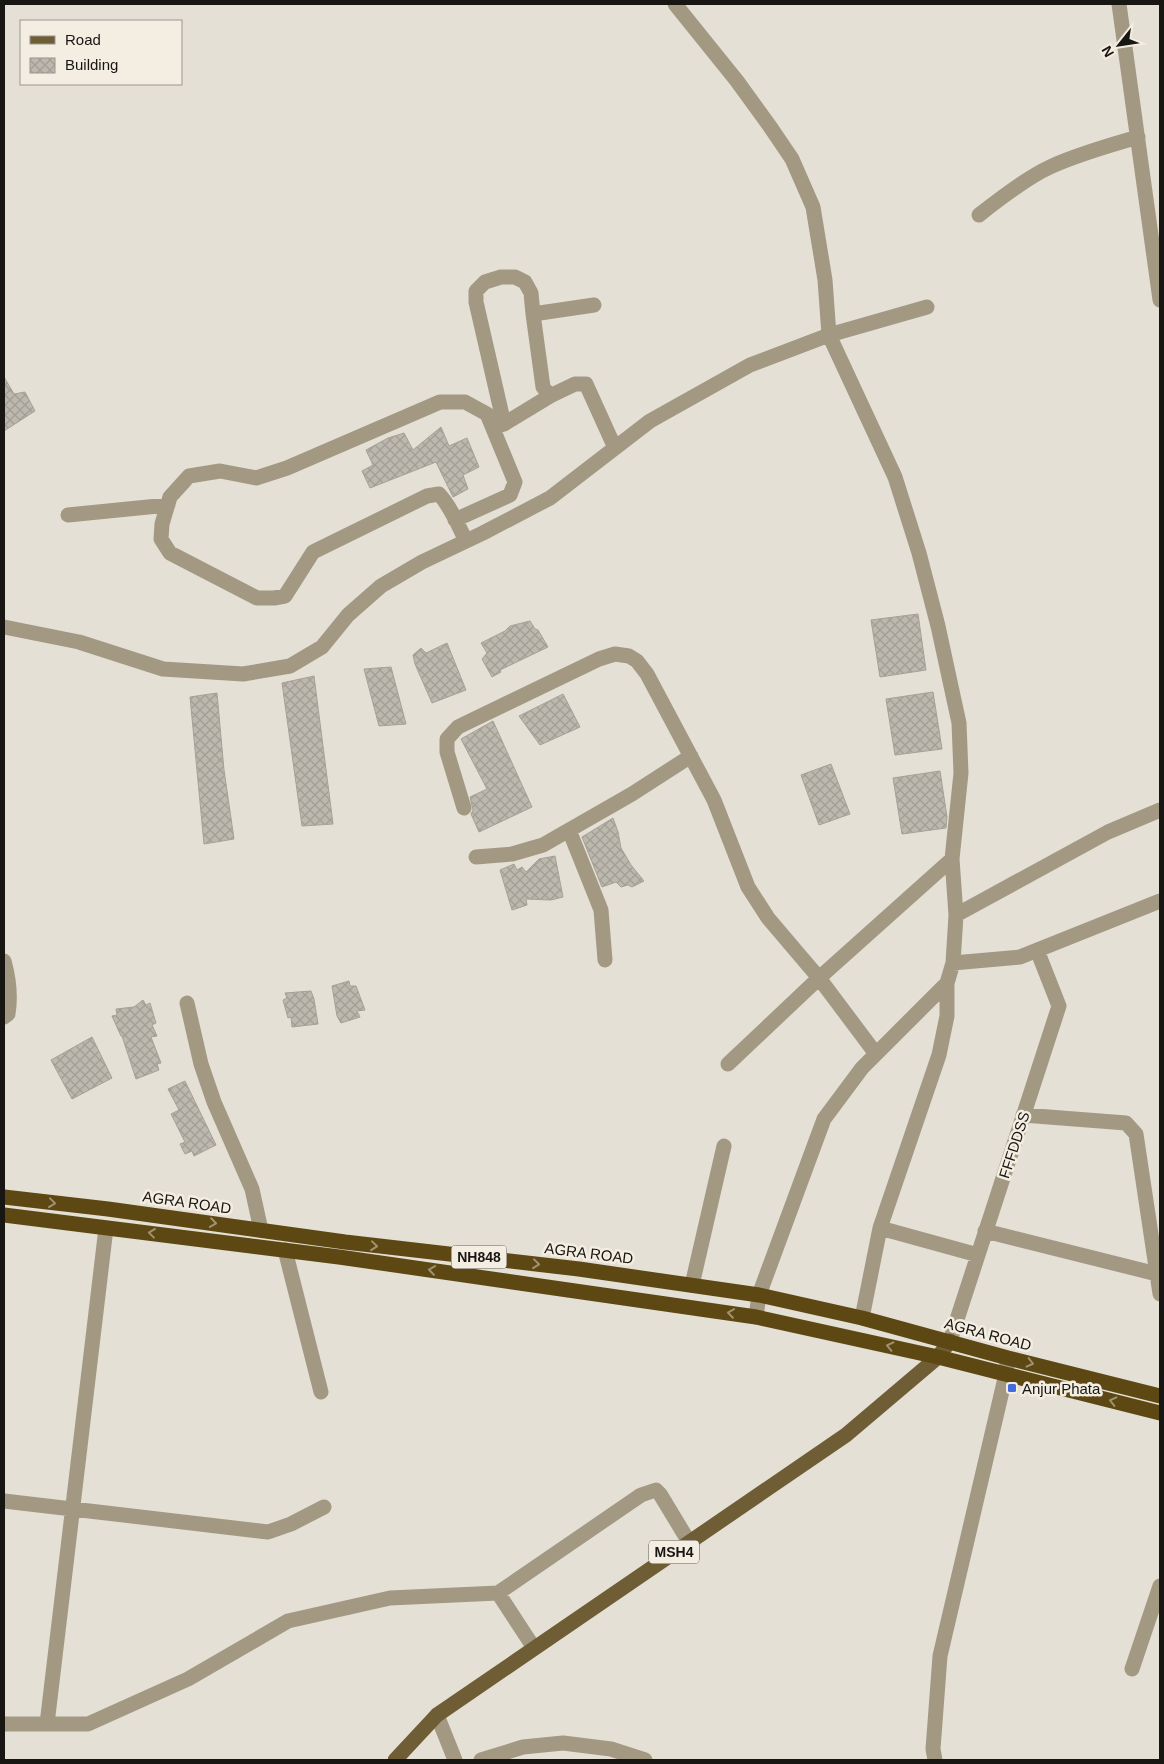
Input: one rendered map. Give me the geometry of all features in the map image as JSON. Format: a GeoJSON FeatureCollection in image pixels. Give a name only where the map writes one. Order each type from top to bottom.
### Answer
{"type":"FeatureCollection","features":[{"type":"Feature","properties":{"kind":"highway","name":"AGRA ROAD"},"geometry":{"type":"LineString","coordinates":[[4,1197],[108,1209],[345,1242],[579,1269],[759,1295],[862,1318],[1008,1358],[1160,1396]]}},
{"type":"Feature","properties":{"kind":"highway","name":"NH848"},"geometry":{"type":"LineString","coordinates":[[4,1215],[285,1250],[756,1317],[938,1357],[1160,1414]]}},
{"type":"Feature","properties":{"kind":"main road","name":"MSH4"},"geometry":{"type":"LineString","coordinates":[[395,1760],[437,1715],[846,1435],[938,1357],[950,1341]]}},
{"type":"Feature","properties":{"kind":"street"},"geometry":{"type":"LineString","coordinates":[[675,4],[738,81],[792,159],[813,207],[825,280],[830,335],[895,477],[919,553],[938,626],[959,723],[961,773],[952,859],[956,915],[953,963],[947,983],[947,1016],[939,1055],[880,1228],[862,1318]]}},
{"type":"Feature","properties":{"kind":"street"},"geometry":{"type":"LineString","coordinates":[[1120,4],[1160,300]]}},
{"type":"Feature","properties":{"kind":"street"},"geometry":{"type":"LineString","coordinates":[[979,215],[994,202],[1048,168],[1086,152],[1138,137]]}},
{"type":"Feature","properties":{"kind":"street"},"geometry":{"type":"LineString","coordinates":[[456,520],[510,495],[515,482],[498,426],[476,302],[476,291],[485,282],[501,277],[516,276],[525,282],[531,293],[543,387],[550,396]]}},
{"type":"Feature","properties":{"kind":"street"},"geometry":{"type":"LineString","coordinates":[[533,314],[594,305]]}},
{"type":"Feature","properties":{"kind":"street"},"geometry":{"type":"LineString","coordinates":[[4,627],[79,642],[164,669],[243,674],[290,666],[322,647],[348,615],[381,586],[422,562],[550,498],[650,421],[750,364],[830,335],[927,308]]}},
{"type":"Feature","properties":{"kind":"street"},"geometry":{"type":"LineString","coordinates":[[498,426],[575,384],[586,384],[614,448]]}},
{"type":"Feature","properties":{"kind":"street"},"geometry":{"type":"LineString","coordinates":[[466,541],[447,503],[439,494],[427,496],[313,552],[285,596],[257,598],[170,553],[161,539],[162,524],[170,497],[189,476],[220,471],[256,478],[286,468],[440,402],[465,402],[487,414],[498,426]]}},
{"type":"Feature","properties":{"kind":"street"},"geometry":{"type":"LineString","coordinates":[[68,515],[168,504]]}},
{"type":"Feature","properties":{"kind":"street"},"geometry":{"type":"LineString","coordinates":[[464,808],[447,752],[447,739],[458,726],[599,659],[615,654],[629,656],[637,661],[647,674],[714,800],[748,887],[768,918],[820,978],[876,1054]]}},
{"type":"Feature","properties":{"kind":"street"},"geometry":{"type":"LineString","coordinates":[[476,857],[512,854],[543,845],[632,794],[691,756]]}},
{"type":"Feature","properties":{"kind":"street"},"geometry":{"type":"LineString","coordinates":[[956,915],[1108,832],[1160,810]]}},
{"type":"Feature","properties":{"kind":"street"},"geometry":{"type":"LineString","coordinates":[[569,830],[601,910],[605,960]]}},
{"type":"Feature","properties":{"kind":"street"},"geometry":{"type":"LineString","coordinates":[[728,1064],[952,859]]}},
{"type":"Feature","properties":{"kind":"street"},"geometry":{"type":"LineString","coordinates":[[953,963],[1020,957],[1160,901]]}},
{"type":"Feature","properties":{"kind":"street","name":"FFFDDSS"},"geometry":{"type":"LineString","coordinates":[[950,1341],[1059,1006],[1038,950]]}},
{"type":"Feature","properties":{"kind":"street"},"geometry":{"type":"LineString","coordinates":[[4,962],[10,1001],[8,1014],[4,1017]]}},
{"type":"Feature","properties":{"kind":"street"},"geometry":{"type":"LineString","coordinates":[[756,1317],[759,1295],[824,1119],[862,1068],[947,983]]}},
{"type":"Feature","properties":{"kind":"street"},"geometry":{"type":"LineString","coordinates":[[187,1003],[201,1064],[214,1102],[252,1189],[261,1230]]}},
{"type":"Feature","properties":{"kind":"street"},"geometry":{"type":"LineString","coordinates":[[1023,1115],[1126,1123],[1136,1134],[1160,1294]]}},
{"type":"Feature","properties":{"kind":"street"},"geometry":{"type":"LineString","coordinates":[[692,1285],[724,1146]]}},
{"type":"Feature","properties":{"kind":"street"},"geometry":{"type":"LineString","coordinates":[[47,1724],[106,1228]]}},
{"type":"Feature","properties":{"kind":"street"},"geometry":{"type":"LineString","coordinates":[[880,1228],[978,1255]]}},
{"type":"Feature","properties":{"kind":"street"},"geometry":{"type":"LineString","coordinates":[[985,1231],[1157,1274]]}},
{"type":"Feature","properties":{"kind":"street"},"geometry":{"type":"LineString","coordinates":[[285,1250],[321,1392]]}},
{"type":"Feature","properties":{"kind":"street"},"geometry":{"type":"LineString","coordinates":[[934,1760],[933,1750],[940,1656],[1006,1374],[1008,1358]]}},
{"type":"Feature","properties":{"kind":"street"},"geometry":{"type":"LineString","coordinates":[[4,1724],[88,1724],[188,1679],[288,1621],[390,1598],[498,1593],[641,1495],[652,1491],[656,1490],[660,1494],[689,1542]]}},
{"type":"Feature","properties":{"kind":"street"},"geometry":{"type":"LineString","coordinates":[[4,1501],[268,1532],[291,1524],[324,1507]]}},
{"type":"Feature","properties":{"kind":"street"},"geometry":{"type":"LineString","coordinates":[[1132,1669],[1160,1586]]}},
{"type":"Feature","properties":{"kind":"street"},"geometry":{"type":"LineString","coordinates":[[498,1593],[534,1648]]}},
{"type":"Feature","properties":{"kind":"street"},"geometry":{"type":"LineString","coordinates":[[437,1715],[455,1760]]}},
{"type":"Feature","properties":{"kind":"street"},"geometry":{"type":"LineString","coordinates":[[481,1760],[524,1747],[563,1743],[611,1748],[645,1760]]}},
{"type":"Feature","properties":{"kind":"building"},"geometry":{"type":"Polygon","coordinates":[[[4,377],[14,394],[25,392],[35,411],[4,431],[4,377]]]}},
{"type":"Feature","properties":{"kind":"building"},"geometry":{"type":"Polygon","coordinates":[[[441,427],[449,446],[467,438],[479,467],[463,475],[468,489],[453,497],[436,462],[370,488],[362,471],[373,465],[366,450],[388,438],[404,433],[413,450],[441,427]]]}},
{"type":"Feature","properties":{"kind":"building"},"geometry":{"type":"Polygon","coordinates":[[[918,614],[926,670],[880,677],[871,620],[918,614]]]}},
{"type":"Feature","properties":{"kind":"building"},"geometry":{"type":"Polygon","coordinates":[[[530,621],[548,647],[500,670],[501,672],[492,677],[482,659],[487,653],[481,643],[505,631],[510,626],[530,621]]]}},
{"type":"Feature","properties":{"kind":"building"},"geometry":{"type":"Polygon","coordinates":[[[447,643],[466,690],[432,703],[413,655],[421,648],[426,653],[447,643]]]}},
{"type":"Feature","properties":{"kind":"building"},"geometry":{"type":"Polygon","coordinates":[[[391,667],[406,724],[379,726],[364,669],[391,667]]]}},
{"type":"Feature","properties":{"kind":"building"},"geometry":{"type":"Polygon","coordinates":[[[314,676],[333,824],[302,826],[282,683],[314,676]]]}},
{"type":"Feature","properties":{"kind":"building"},"geometry":{"type":"Polygon","coordinates":[[[933,692],[942,749],[895,755],[886,699],[933,692]]]}},
{"type":"Feature","properties":{"kind":"building"},"geometry":{"type":"Polygon","coordinates":[[[217,693],[224,770],[234,839],[204,844],[190,697],[217,693]]]}},
{"type":"Feature","properties":{"kind":"building"},"geometry":{"type":"Polygon","coordinates":[[[563,694],[580,727],[540,745],[519,716],[563,694]]]}},
{"type":"Feature","properties":{"kind":"building"},"geometry":{"type":"Polygon","coordinates":[[[493,721],[532,807],[479,832],[471,814],[473,810],[470,797],[487,789],[461,739],[493,721]]]}},
{"type":"Feature","properties":{"kind":"building"},"geometry":{"type":"Polygon","coordinates":[[[831,764],[850,814],[819,825],[801,775],[831,764]]]}},
{"type":"Feature","properties":{"kind":"building"},"geometry":{"type":"Polygon","coordinates":[[[940,771],[947,817],[946,828],[902,834],[893,778],[940,771]]]}},
{"type":"Feature","properties":{"kind":"building"},"geometry":{"type":"Polygon","coordinates":[[[613,818],[621,848],[631,865],[644,881],[632,887],[628,885],[621,887],[616,882],[602,887],[582,837],[613,818]]]}},
{"type":"Feature","properties":{"kind":"building"},"geometry":{"type":"Polygon","coordinates":[[[555,856],[563,897],[551,900],[526,899],[527,905],[512,910],[500,870],[514,864],[517,870],[522,867],[526,872],[539,859],[555,856]]]}},
{"type":"Feature","properties":{"kind":"building"},"geometry":{"type":"Polygon","coordinates":[[[349,981],[350,986],[356,986],[365,1010],[357,1011],[360,1017],[341,1023],[337,1016],[332,986],[349,981]]]}},
{"type":"Feature","properties":{"kind":"building"},"geometry":{"type":"Polygon","coordinates":[[[311,991],[318,1024],[292,1027],[291,1017],[288,1018],[283,1000],[287,998],[285,993],[311,991]]]}},
{"type":"Feature","properties":{"kind":"building"},"geometry":{"type":"Polygon","coordinates":[[[143,1000],[146,1005],[150,1003],[156,1023],[152,1025],[157,1036],[151,1037],[161,1063],[157,1064],[159,1070],[136,1079],[122,1036],[112,1016],[117,1015],[116,1009],[134,1007],[143,1000]]]}},
{"type":"Feature","properties":{"kind":"building"},"geometry":{"type":"Polygon","coordinates":[[[92,1037],[112,1078],[72,1099],[51,1060],[92,1037]]]}},
{"type":"Feature","properties":{"kind":"building"},"geometry":{"type":"Polygon","coordinates":[[[185,1081],[216,1145],[194,1156],[192,1151],[185,1154],[180,1144],[185,1142],[171,1114],[179,1110],[168,1089],[185,1081]]]}},
{"type":"Feature","properties":{"kind":"place","name":"Anjur Phata"},"geometry":{"type":"Point","coordinates":[1012,1388]}}]}
